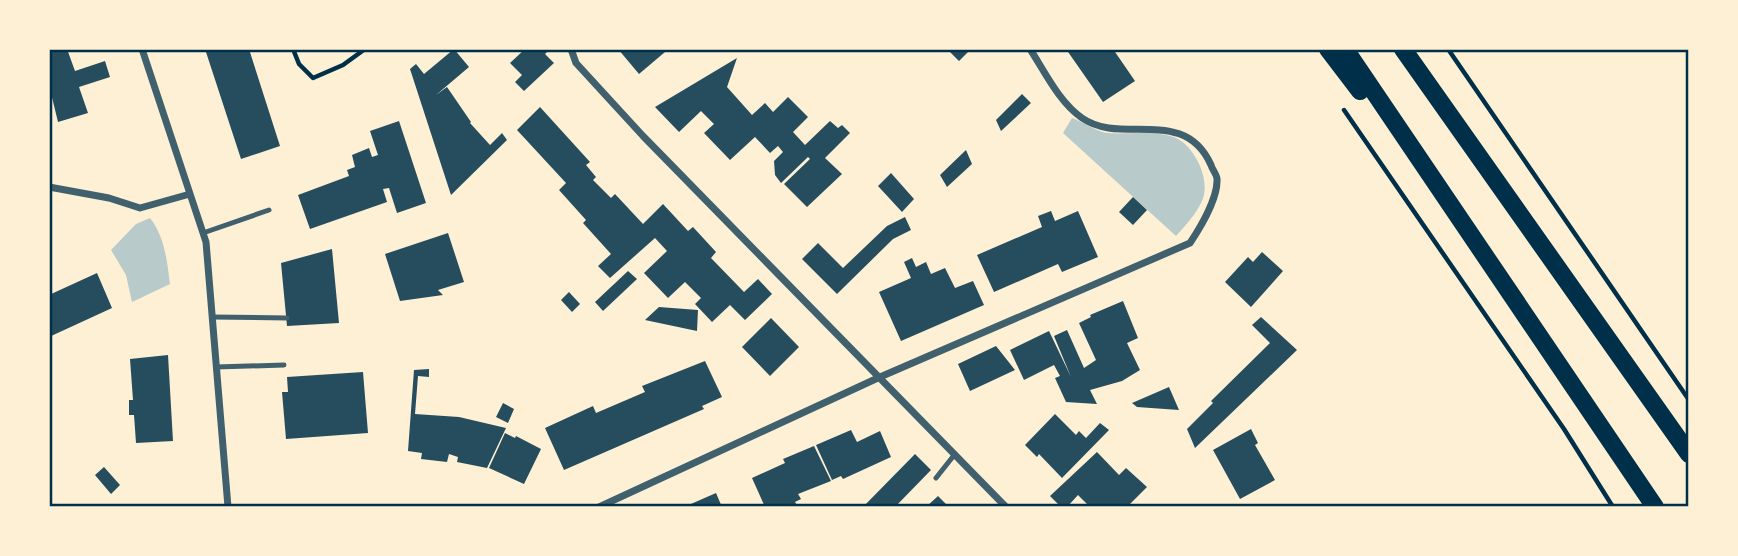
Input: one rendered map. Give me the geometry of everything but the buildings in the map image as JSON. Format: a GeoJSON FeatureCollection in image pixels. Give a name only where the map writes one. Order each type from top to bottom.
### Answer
{"type":"FeatureCollection","features":[{"type":"Feature","properties":{"kind":"main road"},"geometry":{"type":"LineString","coordinates":[[1328,49],[1516,302]]}},
{"type":"Feature","properties":{"kind":"main road"},"geometry":{"type":"LineString","coordinates":[[1345,49],[1655,507]]}},
{"type":"Feature","properties":{"kind":"main road"},"geometry":{"type":"LineString","coordinates":[[1404,49],[1689,454]]}},
{"type":"Feature","properties":{"kind":"street"},"geometry":{"type":"LineString","coordinates":[[142,49],[206,242],[228,507]]}},
{"type":"Feature","properties":{"kind":"street"},"geometry":{"type":"LineString","coordinates":[[571,49],[576,62],[643,136],[1006,507]]}},
{"type":"Feature","properties":{"kind":"street"},"geometry":{"type":"LineString","coordinates":[[599,507],[880,377],[1190,243],[1207,216],[1217,179],[1204,150],[1180,134],[1145,128],[1105,128],[1082,118],[1061,97],[1030,49]]}},
{"type":"Feature","properties":{"kind":"street"},"geometry":{"type":"LineString","coordinates":[[49,187],[109,198],[139,208],[190,194]]}},
{"type":"Feature","properties":{"kind":"lane"},"geometry":{"type":"LineString","coordinates":[[202,233],[269,210]]}},
{"type":"Feature","properties":{"kind":"lane"},"geometry":{"type":"LineString","coordinates":[[212,317],[286,318]]}},
{"type":"Feature","properties":{"kind":"lane"},"geometry":{"type":"LineString","coordinates":[[216,367],[284,365]]}},
{"type":"Feature","properties":{"kind":"lane"},"geometry":{"type":"LineString","coordinates":[[936,478],[955,454]]}},
{"type":"Feature","properties":{"kind":"path"},"geometry":{"type":"LineString","coordinates":[[293,49],[299,64],[313,78],[343,65],[365,49]]}},
{"type":"Feature","properties":{"kind":"path"},"geometry":{"type":"LineString","coordinates":[[1448,49],[1689,400]]}},
{"type":"Feature","properties":{"kind":"path"},"geometry":{"type":"LineString","coordinates":[[1338,103],[1564,429],[1613,507]]}},
{"type":"Feature","properties":{"kind":"shaded area"},"geometry":{"type":"Polygon","coordinates":[[[1072,118],[1107,133],[1152,133],[1170,136],[1191,150],[1203,175],[1204,193],[1197,210],[1176,236],[1063,133],[1072,118]]]}},
{"type":"Feature","properties":{"kind":"shaded area"},"geometry":{"type":"Polygon","coordinates":[[[150,218],[162,241],[170,284],[132,302],[126,275],[111,250],[136,224],[150,218]]]}}]}
